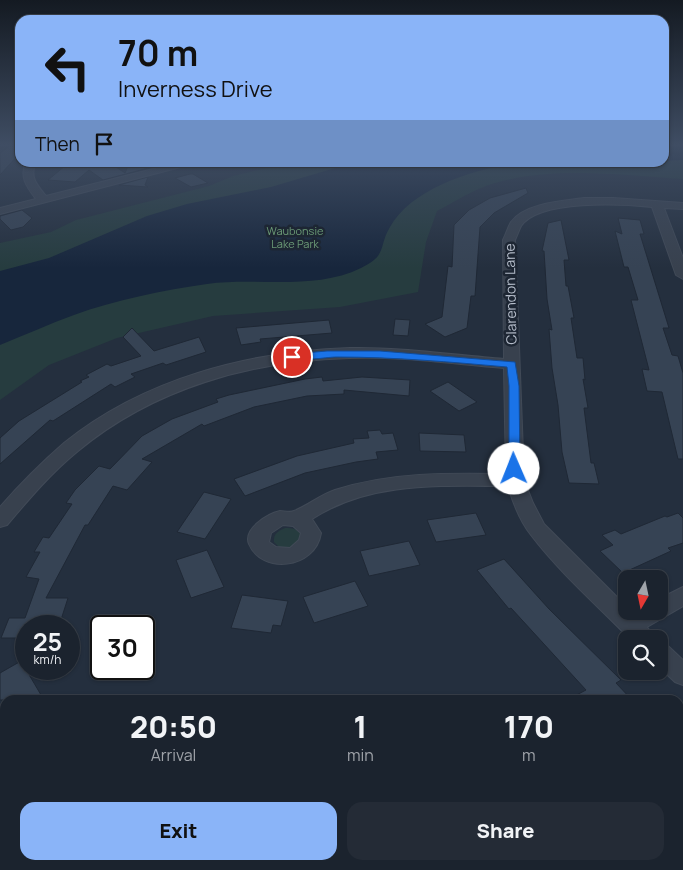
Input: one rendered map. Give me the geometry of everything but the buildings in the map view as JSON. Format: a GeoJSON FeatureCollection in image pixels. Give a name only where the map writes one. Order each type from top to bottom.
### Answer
{"type":"FeatureCollection","features":[{"type":"Feature","properties":{"kind":"street"},"geometry":{"type":"LineString","coordinates":[[33,187],[43,200]]}},
{"type":"Feature","properties":{"kind":"street"},"geometry":{"type":"LineString","coordinates":[[0,211],[97,187]]}},
{"type":"Feature","properties":{"kind":"street","name":"Clarendon Lane"},"geometry":{"type":"LineString","coordinates":[[636,630],[566,561],[537,529],[523,503],[515,480],[509,240],[517,222],[540,209],[594,201],[683,206]]}},
{"type":"Feature","properties":{"kind":"street"},"geometry":{"type":"LineString","coordinates":[[656,204],[683,274]]}},
{"type":"Feature","properties":{"kind":"street"},"geometry":{"type":"LineString","coordinates":[[0,520],[33,479],[71,446],[104,422],[129,408],[184,383],[265,361],[327,354],[380,354],[512,364]]}},
{"type":"Feature","properties":{"kind":"street"},"geometry":{"type":"LineString","coordinates":[[297,519],[315,507],[341,495],[376,486],[458,480],[515,480]]}},
{"type":"Feature","properties":{"kind":"street"},"geometry":{"type":"LineString","coordinates":[[668,604],[683,596]]}},
{"type":"Feature","properties":{"kind":"street"},"geometry":{"type":"LineString","coordinates":[[640,630],[648,620]]}},
{"type":"Feature","properties":{"kind":"street"},"geometry":{"type":"LineString","coordinates":[[668,661],[683,676]]}},
{"type":"Feature","properties":{"kind":"green space","name":"Waubonsie Lake Park"},"geometry":{"type":"Polygon","coordinates":[[[207,187],[486,187],[437,211],[426,242],[418,292],[340,307],[213,316],[117,338],[49,365],[0,400],[0,243],[51,232],[76,220],[207,187]]]}},
{"type":"Feature","properties":{"kind":"green space"},"geometry":{"type":"Polygon","coordinates":[[[285,528],[291,528],[301,534],[302,537],[293,549],[279,547],[274,542],[276,533],[285,528]]]}},
{"type":"Feature","properties":{"kind":"water"},"geometry":{"type":"Polygon","coordinates":[[[271,187],[438,187],[414,201],[400,213],[386,234],[379,255],[375,259],[361,268],[343,275],[305,281],[226,282],[157,292],[90,310],[55,322],[0,345],[0,271],[49,258],[147,216],[187,204],[271,187]]]}},
{"type":"Feature","properties":{"kind":"route"},"geometry":{"type":"LineString","coordinates":[[292,357],[351,353],[512,364],[514,386],[514,469]]}}]}
